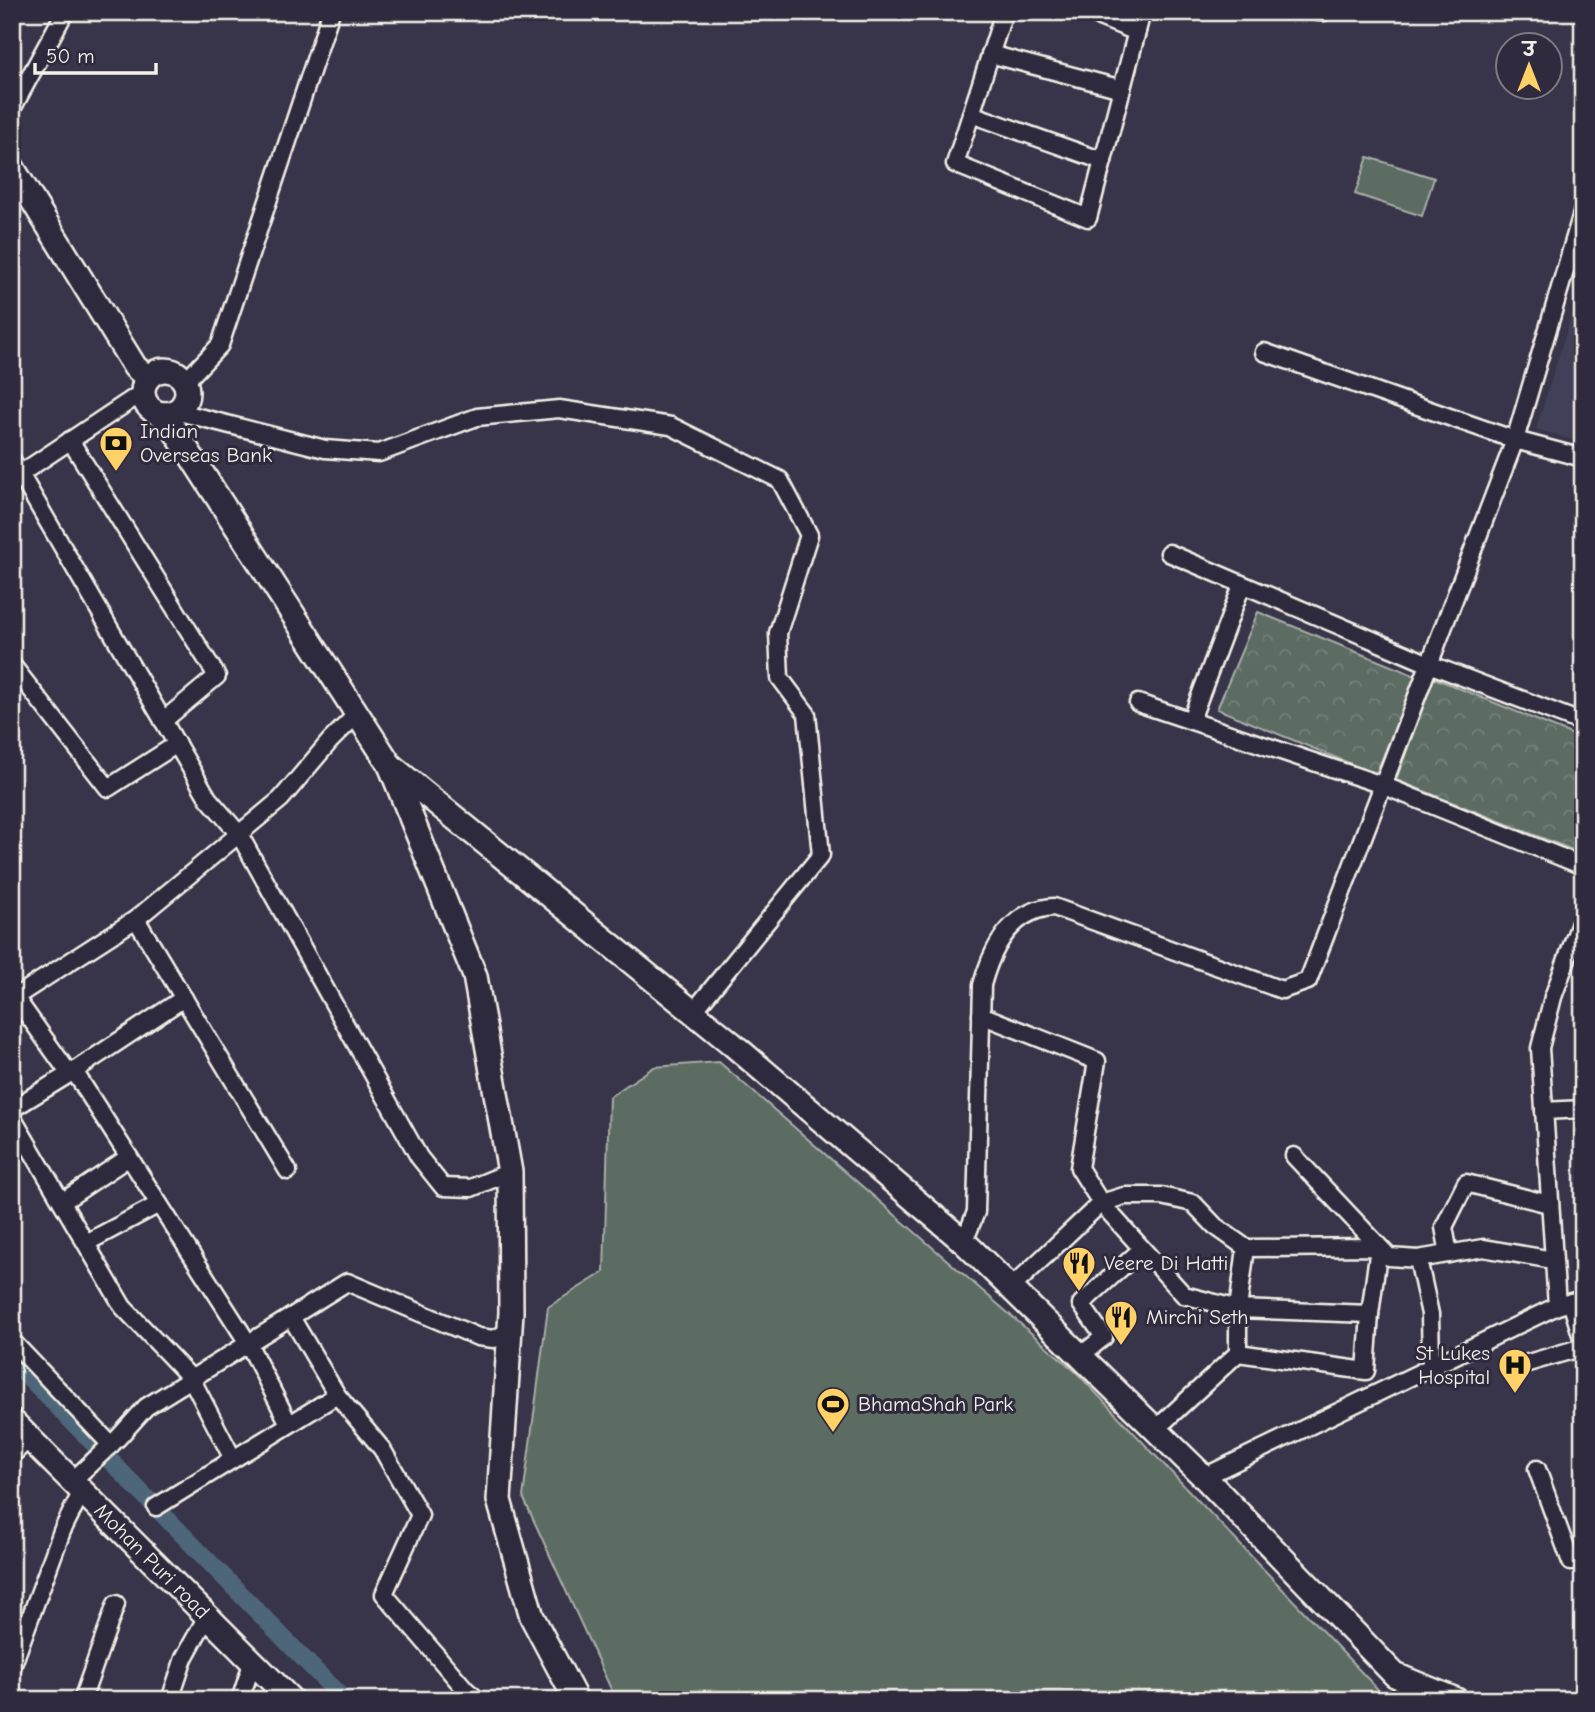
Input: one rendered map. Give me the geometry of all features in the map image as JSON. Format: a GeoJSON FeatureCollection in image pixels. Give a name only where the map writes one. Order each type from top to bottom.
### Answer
{"type":"FeatureCollection","features":[{"type":"Feature","properties":{"kind":"street"},"geometry":{"type":"LineString","coordinates":[[12,109],[65,12]]}},
{"type":"Feature","properties":{"kind":"street"},"geometry":{"type":"LineString","coordinates":[[184,383],[220,345],[331,12]]}},
{"type":"Feature","properties":{"kind":"street"},"geometry":{"type":"LineString","coordinates":[[1004,12],[955,164],[1088,218],[1142,12]]}},
{"type":"Feature","properties":{"kind":"street"},"geometry":{"type":"LineString","coordinates":[[1087,12],[1137,32]]}},
{"type":"Feature","properties":{"kind":"street"},"geometry":{"type":"LineString","coordinates":[[990,54],[1122,89]]}},
{"type":"Feature","properties":{"kind":"street"},"geometry":{"type":"LineString","coordinates":[[971,114],[1103,161]]}},
{"type":"Feature","properties":{"kind":"street"},"geometry":{"type":"LineString","coordinates":[[12,167],[135,367],[145,385],[148,406],[326,449],[379,453],[477,417],[559,409],[671,426],[780,480],[808,535],[778,633],[780,678],[807,714],[821,855],[693,1012]]}},
{"type":"Feature","properties":{"kind":"street"},"geometry":{"type":"LineString","coordinates":[[964,1242],[976,1212],[982,985],[990,956],[1013,926],[1034,908],[1054,907],[1282,990],[1308,981],[1515,440],[1583,210]]}},
{"type":"Feature","properties":{"kind":"street"},"geometry":{"type":"LineString","coordinates":[[1264,352],[1515,440],[1583,458]]}},
{"type":"Feature","properties":{"kind":"street"},"geometry":{"type":"LineString","coordinates":[[170,413],[185,400],[184,383],[178,375],[166,370],[70,440],[15,471],[208,798],[239,834],[419,1157],[443,1187],[471,1188],[510,1172]]}},
{"type":"Feature","properties":{"kind":"street"},"geometry":{"type":"LineString","coordinates":[[170,413],[390,765],[475,976],[510,1172],[509,1331],[499,1500],[532,1617],[571,1698]]}},
{"type":"Feature","properties":{"kind":"street"},"geometry":{"type":"LineString","coordinates":[[70,440],[217,676],[163,721]]}},
{"type":"Feature","properties":{"kind":"street"},"geometry":{"type":"LineString","coordinates":[[1169,553],[1429,664],[1583,723]]}},
{"type":"Feature","properties":{"kind":"street"},"geometry":{"type":"LineString","coordinates":[[1191,720],[1242,585]]}},
{"type":"Feature","properties":{"kind":"street"},"geometry":{"type":"LineString","coordinates":[[12,665],[108,788],[177,744]]}},
{"type":"Feature","properties":{"kind":"street"},"geometry":{"type":"LineString","coordinates":[[1138,703],[1382,785],[1583,866]]}},
{"type":"Feature","properties":{"kind":"street"},"geometry":{"type":"LineString","coordinates":[[289,1424],[248,1343],[74,1071],[66,1069],[14,998],[136,919],[239,834],[281,799],[330,741],[357,714]]}},
{"type":"Feature","properties":{"kind":"street"},"geometry":{"type":"LineString","coordinates":[[390,765],[693,1012],[964,1242],[1204,1476],[1395,1675],[1456,1700]]}},
{"type":"Feature","properties":{"kind":"street"},"geometry":{"type":"LineString","coordinates":[[1583,915],[1577,949],[1553,997],[1540,1048],[1553,1260],[1583,1341]]}},
{"type":"Feature","properties":{"kind":"street"},"geometry":{"type":"LineString","coordinates":[[136,919],[288,1171]]}},
{"type":"Feature","properties":{"kind":"street"},"geometry":{"type":"LineString","coordinates":[[12,1109],[184,998]]}},
{"type":"Feature","properties":{"kind":"street"},"geometry":{"type":"LineString","coordinates":[[981,1015],[1097,1061],[1079,1168],[1101,1203],[1184,1296],[1238,1309],[1370,1314]]}},
{"type":"Feature","properties":{"kind":"street"},"geometry":{"type":"LineString","coordinates":[[1544,1111],[1583,1109]]}},
{"type":"Feature","properties":{"kind":"street"},"geometry":{"type":"LineString","coordinates":[[12,1116],[123,1307],[191,1378],[233,1459]]}},
{"type":"Feature","properties":{"kind":"street"},"geometry":{"type":"LineString","coordinates":[[1294,1156],[1388,1257],[1419,1259],[1483,1248],[1553,1260]]}},
{"type":"Feature","properties":{"kind":"street"},"geometry":{"type":"LineString","coordinates":[[62,1202],[129,1157]]}},
{"type":"Feature","properties":{"kind":"street"},"geometry":{"type":"LineString","coordinates":[[1449,1254],[1444,1227],[1466,1183],[1549,1204]]}},
{"type":"Feature","properties":{"kind":"street"},"geometry":{"type":"LineString","coordinates":[[1011,1288],[1101,1203],[1124,1196],[1161,1196],[1193,1203],[1215,1226],[1246,1248],[1379,1247]]}},
{"type":"Feature","properties":{"kind":"street"},"geometry":{"type":"LineString","coordinates":[[86,1243],[159,1204]]}},
{"type":"Feature","properties":{"kind":"street"},"geometry":{"type":"LineString","coordinates":[[1238,1353],[1366,1371],[1379,1247]]}},
{"type":"Feature","properties":{"kind":"street"},"geometry":{"type":"LineString","coordinates":[[1156,1429],[1238,1353],[1238,1309],[1246,1248]]}},
{"type":"Feature","properties":{"kind":"street"},"geometry":{"type":"LineString","coordinates":[[1080,1356],[1104,1337],[1081,1304],[1142,1249]]}},
{"type":"Feature","properties":{"kind":"street"},"geometry":{"type":"LineString","coordinates":[[1419,1259],[1430,1314],[1431,1367]]}},
{"type":"Feature","properties":{"kind":"street"},"geometry":{"type":"LineString","coordinates":[[12,1667],[77,1486],[146,1406],[347,1282],[478,1337],[494,1339],[509,1331]]}},
{"type":"Feature","properties":{"kind":"street"},"geometry":{"type":"LineString","coordinates":[[1204,1476],[1570,1302]]}},
{"type":"Feature","properties":{"kind":"street"},"geometry":{"type":"LineString","coordinates":[[291,1317],[337,1395],[382,1449],[420,1516],[384,1594],[466,1690],[478,1700]]}},
{"type":"Feature","properties":{"kind":"street"},"geometry":{"type":"LineString","coordinates":[[12,1341],[108,1447]]}},
{"type":"Feature","properties":{"kind":"street"},"geometry":{"type":"LineString","coordinates":[[1528,1363],[1583,1347]]}},
{"type":"Feature","properties":{"kind":"street"},"geometry":{"type":"LineString","coordinates":[[156,1507],[337,1395]]}},
{"type":"Feature","properties":{"kind":"street","name":"Mohan Puri road"},"geometry":{"type":"LineString","coordinates":[[12,1421],[290,1700]]}},
{"type":"Feature","properties":{"kind":"street"},"geometry":{"type":"LineString","coordinates":[[12,1455],[29,1438]]}},
{"type":"Feature","properties":{"kind":"street"},"geometry":{"type":"LineString","coordinates":[[1537,1469],[1571,1562],[1583,1561]]}},
{"type":"Feature","properties":{"kind":"street"},"geometry":{"type":"LineString","coordinates":[[82,1700],[116,1604]]}},
{"type":"Feature","properties":{"kind":"street"},"geometry":{"type":"LineString","coordinates":[[170,1700],[184,1658],[206,1618]]}},
{"type":"Feature","properties":{"kind":"street"},"geometry":{"type":"LineString","coordinates":[[240,1700],[253,1661]]}},
{"type":"Feature","properties":{"kind":"shaded area"},"geometry":{"type":"Polygon","coordinates":[[[1578,294],[1583,296],[1583,443],[1536,429],[1578,294]]]}},
{"type":"Feature","properties":{"kind":"green space"},"geometry":{"type":"Polygon","coordinates":[[[1368,157],[1434,178],[1422,216],[1355,194],[1368,157]]]}},
{"type":"Feature","properties":{"kind":"green space"},"geometry":{"type":"Polygon","coordinates":[[[1258,612],[1416,676],[1376,774],[1217,709],[1258,612]]]}},
{"type":"Feature","properties":{"kind":"green space"},"geometry":{"type":"Polygon","coordinates":[[[1434,678],[1583,739],[1583,854],[1396,780],[1434,678]]]}},
{"type":"Feature","properties":{"kind":"green space","name":"BhamaShah Park"},"geometry":{"type":"Polygon","coordinates":[[[719,1062],[1076,1372],[1388,1700],[616,1700],[523,1497],[548,1307],[604,1272],[609,1097],[654,1067],[719,1062]]]}},
{"type":"Feature","properties":{"kind":"waterway"},"geometry":{"type":"LineString","coordinates":[[12,1360],[344,1700]]}},
{"type":"Feature","properties":{"kind":"place","name":"Indian Overseas Bank"},"geometry":{"type":"Point","coordinates":[116,473]}},
{"type":"Feature","properties":{"kind":"place","name":"Veere Di Hatti"},"geometry":{"type":"Point","coordinates":[1079,1293]}},
{"type":"Feature","properties":{"kind":"place","name":"Mirchi Seth"},"geometry":{"type":"Point","coordinates":[1121,1347]}},
{"type":"Feature","properties":{"kind":"place","name":"St Lukes Hospital"},"geometry":{"type":"Point","coordinates":[1515,1395]}},
{"type":"Feature","properties":{"kind":"place","name":"BhamaShah Park"},"geometry":{"type":"Point","coordinates":[833,1434]}}]}
